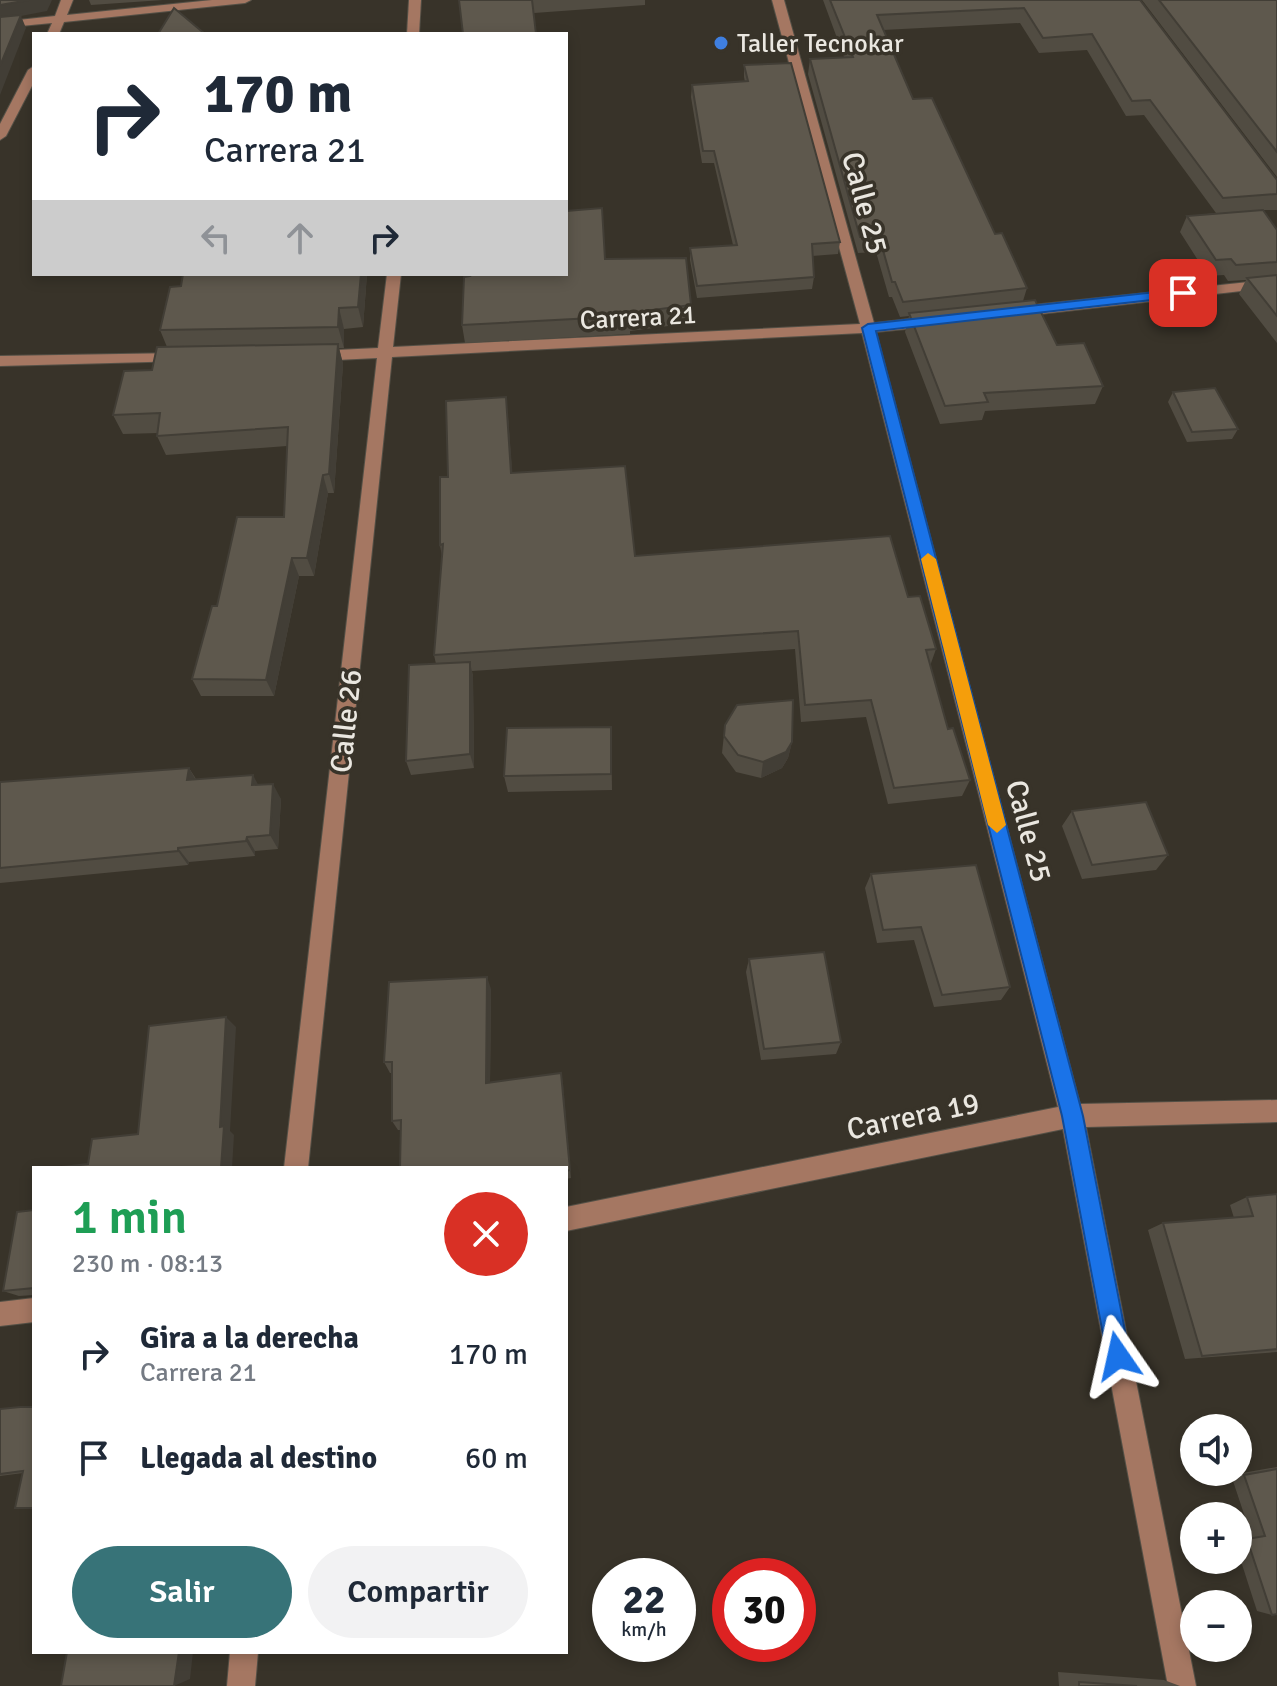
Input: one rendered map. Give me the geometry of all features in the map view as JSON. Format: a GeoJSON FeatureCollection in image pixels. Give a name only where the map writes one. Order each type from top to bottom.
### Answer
{"type":"FeatureCollection","features":[{"type":"Feature","properties":{"kind":"street"},"geometry":{"type":"LineString","coordinates":[[54,32],[67,0]]}},
{"type":"Feature","properties":{"kind":"street"},"geometry":{"type":"LineString","coordinates":[[0,25],[245,0]]}},
{"type":"Feature","properties":{"kind":"street"},"geometry":{"type":"LineString","coordinates":[[413,32],[415,0]]}},
{"type":"Feature","properties":{"kind":"street","name":"Calle 25"},"geometry":{"type":"LineString","coordinates":[[778,0],[868,328],[1072,1116],[1182,1686]]}},
{"type":"Feature","properties":{"kind":"street"},"geometry":{"type":"LineString","coordinates":[[0,136],[32,74]]}},
{"type":"Feature","properties":{"kind":"street","name":"Calle 26"},"geometry":{"type":"LineString","coordinates":[[296,1166],[388,355],[394,276]]}},
{"type":"Feature","properties":{"kind":"street"},"geometry":{"type":"LineString","coordinates":[[994,314],[1277,283]]}},
{"type":"Feature","properties":{"kind":"street","name":"Carrera 21"},"geometry":{"type":"LineString","coordinates":[[295,357],[388,355],[868,328],[947,319]]}},
{"type":"Feature","properties":{"kind":"street"},"geometry":{"type":"LineString","coordinates":[[0,361],[202,358]]}},
{"type":"Feature","properties":{"kind":"street","name":"Carrera 19"},"geometry":{"type":"LineString","coordinates":[[568,1219],[1072,1116],[1277,1111]]}},
{"type":"Feature","properties":{"kind":"street"},"geometry":{"type":"LineString","coordinates":[[0,1314],[32,1310]]}},
{"type":"Feature","properties":{"kind":"street"},"geometry":{"type":"LineString","coordinates":[[241,1686],[244,1654]]}},
{"type":"Feature","properties":{"kind":"building"},"geometry":{"type":"Polygon","coordinates":[[[0,0],[29,0],[0,5],[0,0]]]}},
{"type":"Feature","properties":{"kind":"building"},"geometry":{"type":"Polygon","coordinates":[[[459,0],[532,0],[536,32],[463,32],[459,0]]]}},
{"type":"Feature","properties":{"kind":"building"},"geometry":{"type":"Polygon","coordinates":[[[830,0],[1140,0],[1277,180],[1277,194],[1223,198],[1150,100],[1132,101],[1092,34],[1043,38],[1024,8],[877,15],[913,99],[932,98],[995,234],[1002,233],[1027,288],[903,302],[895,282],[892,282],[879,236],[860,237],[810,59],[853,57],[830,0]]]}},
{"type":"Feature","properties":{"kind":"building"},"geometry":{"type":"Polygon","coordinates":[[[1159,0],[1277,0],[1277,152],[1159,0]]]}},
{"type":"Feature","properties":{"kind":"building"},"geometry":{"type":"Polygon","coordinates":[[[174,8],[203,32],[159,32],[174,8]]]}},
{"type":"Feature","properties":{"kind":"building"},"geometry":{"type":"Polygon","coordinates":[[[21,15],[0,66],[0,17],[21,15]]]}},
{"type":"Feature","properties":{"kind":"building"},"geometry":{"type":"Polygon","coordinates":[[[791,63],[840,242],[812,244],[814,277],[697,286],[690,248],[737,245],[714,151],[703,151],[692,85],[748,81],[744,65],[791,63]]]}},
{"type":"Feature","properties":{"kind":"building"},"geometry":{"type":"Polygon","coordinates":[[[602,208],[605,259],[686,258],[691,305],[629,313],[630,316],[462,325],[464,277],[568,276],[568,211],[602,208]]]}},
{"type":"Feature","properties":{"kind":"building"},"geometry":{"type":"Polygon","coordinates":[[[1263,210],[1277,230],[1277,262],[1236,265],[1231,259],[1216,260],[1187,216],[1263,210]]]}},
{"type":"Feature","properties":{"kind":"building"},"geometry":{"type":"Polygon","coordinates":[[[1277,275],[1277,316],[1247,278],[1277,275]]]}},
{"type":"Feature","properties":{"kind":"building"},"geometry":{"type":"Polygon","coordinates":[[[183,276],[361,276],[358,307],[339,308],[338,327],[160,330],[170,287],[181,286],[183,276]]]}},
{"type":"Feature","properties":{"kind":"building"},"geometry":{"type":"Polygon","coordinates":[[[1035,300],[1057,345],[1084,343],[1103,386],[984,393],[988,402],[945,406],[909,313],[1035,300]]]}},
{"type":"Feature","properties":{"kind":"building"},"geometry":{"type":"Polygon","coordinates":[[[338,344],[329,474],[323,475],[307,558],[292,558],[266,680],[192,679],[212,606],[217,606],[237,517],[284,517],[288,427],[157,436],[160,413],[113,415],[124,371],[152,370],[157,347],[338,344]]]}},
{"type":"Feature","properties":{"kind":"building"},"geometry":{"type":"Polygon","coordinates":[[[1215,388],[1238,429],[1192,432],[1173,392],[1215,388]]]}},
{"type":"Feature","properties":{"kind":"building"},"geometry":{"type":"Polygon","coordinates":[[[506,397],[511,473],[625,466],[635,556],[890,536],[908,597],[920,596],[936,649],[926,650],[948,729],[953,728],[970,780],[894,788],[871,700],[805,705],[798,631],[434,655],[443,544],[440,545],[440,477],[448,477],[446,401],[506,397]]]}},
{"type":"Feature","properties":{"kind":"building"},"geometry":{"type":"Polygon","coordinates":[[[470,662],[470,754],[406,761],[409,665],[470,662]]]}},
{"type":"Feature","properties":{"kind":"building"},"geometry":{"type":"Polygon","coordinates":[[[793,700],[792,742],[786,752],[763,762],[738,755],[724,736],[725,725],[737,705],[793,700]]]}},
{"type":"Feature","properties":{"kind":"building"},"geometry":{"type":"Polygon","coordinates":[[[611,727],[611,774],[504,776],[507,728],[611,727]]]}},
{"type":"Feature","properties":{"kind":"building"},"geometry":{"type":"Polygon","coordinates":[[[189,768],[187,780],[253,775],[252,785],[273,784],[270,835],[247,837],[246,841],[178,848],[178,851],[0,868],[0,782],[189,768]]]}},
{"type":"Feature","properties":{"kind":"building"},"geometry":{"type":"Polygon","coordinates":[[[1146,802],[1168,855],[1092,865],[1072,811],[1146,802]]]}},
{"type":"Feature","properties":{"kind":"building"},"geometry":{"type":"Polygon","coordinates":[[[976,865],[1010,987],[942,995],[921,927],[883,930],[871,874],[976,865]]]}},
{"type":"Feature","properties":{"kind":"building"},"geometry":{"type":"Polygon","coordinates":[[[824,952],[841,1042],[764,1049],[749,959],[824,952]]]}},
{"type":"Feature","properties":{"kind":"building"},"geometry":{"type":"Polygon","coordinates":[[[487,977],[486,1083],[561,1073],[570,1170],[568,1166],[400,1166],[401,1120],[392,1121],[392,1062],[384,1062],[389,982],[487,977]]]}},
{"type":"Feature","properties":{"kind":"building"},"geometry":{"type":"Polygon","coordinates":[[[226,1017],[220,1127],[224,1126],[221,1166],[70,1166],[88,1164],[92,1139],[138,1134],[149,1026],[226,1017]]]}},
{"type":"Feature","properties":{"kind":"building"},"geometry":{"type":"Polygon","coordinates":[[[1277,1194],[1277,1349],[1202,1356],[1163,1223],[1253,1216],[1247,1197],[1277,1194]]]}},
{"type":"Feature","properties":{"kind":"building"},"geometry":{"type":"Polygon","coordinates":[[[32,1210],[32,1288],[3,1291],[17,1212],[32,1210]]]}},
{"type":"Feature","properties":{"kind":"building"},"geometry":{"type":"Polygon","coordinates":[[[32,1407],[32,1508],[15,1508],[23,1471],[0,1474],[0,1409],[32,1407]]]}},
{"type":"Feature","properties":{"kind":"building"},"geometry":{"type":"Polygon","coordinates":[[[1277,1469],[1277,1614],[1272,1615],[1252,1554],[1252,1538],[1265,1536],[1248,1486],[1252,1486],[1252,1474],[1277,1469]]]}},
{"type":"Feature","properties":{"kind":"building"},"geometry":{"type":"Polygon","coordinates":[[[67,1654],[179,1654],[174,1686],[61,1686],[67,1654]]]}},
{"type":"Feature","properties":{"kind":"building"},"geometry":{"type":"Polygon","coordinates":[[[1079,1682],[1137,1686],[1079,1686],[1079,1682]]]}},
{"type":"Feature","properties":{"kind":"slow traffic"},"geometry":{"type":"LineString","coordinates":[[928,559],[997,825]]}},
{"type":"Feature","properties":{"kind":"place","name":"Taller Tecnokar"},"geometry":{"type":"Point","coordinates":[721,43]}},
{"type":"Feature","properties":{"kind":"route"},"geometry":{"type":"LineString","coordinates":[[1118,1356],[1072,1116],[868,328],[1183,293]]}}]}
